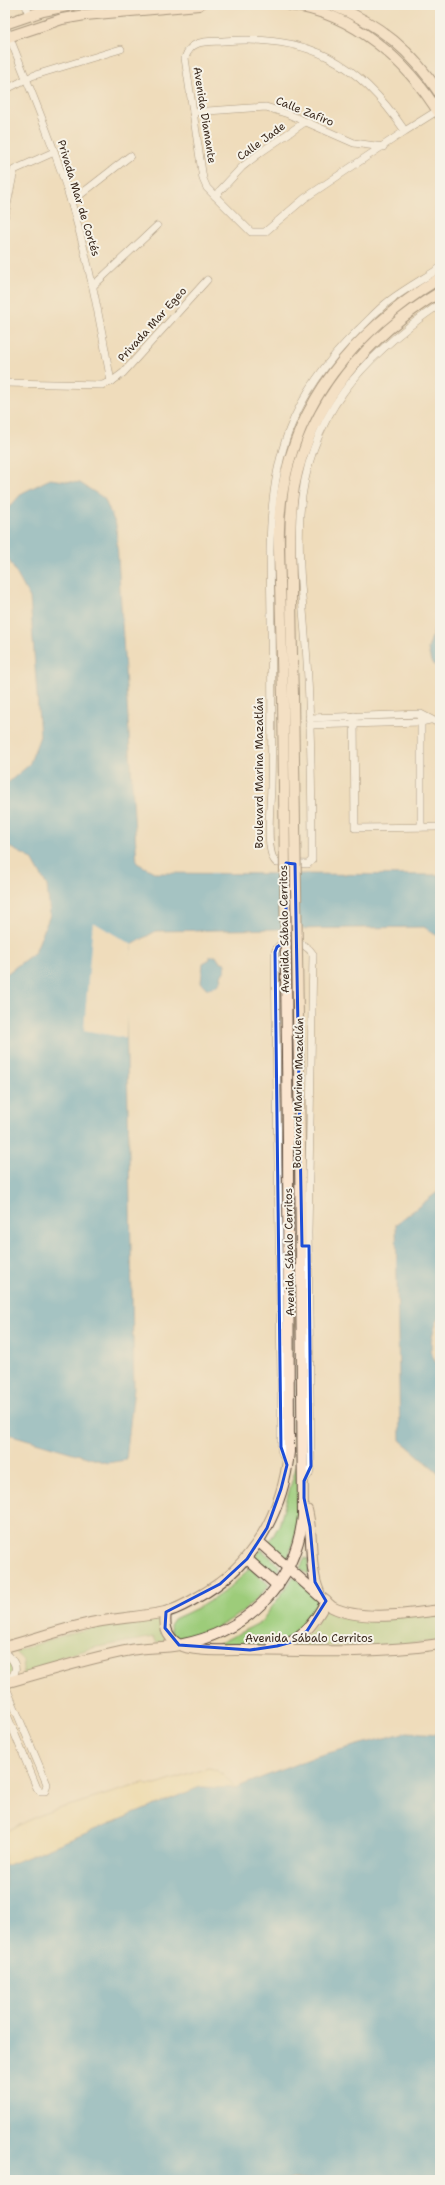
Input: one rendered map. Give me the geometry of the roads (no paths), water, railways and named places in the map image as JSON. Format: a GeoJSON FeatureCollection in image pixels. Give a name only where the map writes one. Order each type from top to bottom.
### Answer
{"type":"FeatureCollection","features":[{"type":"Feature","properties":{"kind":"main road"},"geometry":{"type":"LineString","coordinates":[[5,25],[29,16],[42,8],[72,5]]}},
{"type":"Feature","properties":{"kind":"main road"},"geometry":{"type":"LineString","coordinates":[[7,37],[62,19],[85,14],[199,5]]}},
{"type":"Feature","properties":{"kind":"main road"},"geometry":{"type":"LineString","coordinates":[[290,5],[301,6],[337,20],[372,40],[404,66],[439,112]]}},
{"type":"Feature","properties":{"kind":"main road"},"geometry":{"type":"LineString","coordinates":[[332,5],[359,17],[406,50],[425,71],[440,94]]}},
{"type":"Feature","properties":{"kind":"main road","name":"Boulevard Marina Mazatlán"},"geometry":{"type":"LineString","coordinates":[[288,696],[275,551],[279,529],[282,490],[288,463],[298,431],[313,402],[331,375],[355,346],[393,309],[440,278]]}},
{"type":"Feature","properties":{"kind":"main road","name":"Boulevard Marina Mazatlán"},"geometry":{"type":"LineString","coordinates":[[288,696],[295,550],[290,519],[294,487],[304,448],[314,423],[343,376],[368,348],[424,301],[440,292]]}},
{"type":"Feature","properties":{"kind":"main road","name":"Avenida Sábalo Cerritos"},"geometry":{"type":"LineString","coordinates":[[5,1647],[94,1623],[166,1612],[188,1603],[220,1584],[247,1559],[259,1542],[275,1510],[287,1465],[289,1440],[284,1249],[288,1145],[288,696]]}},
{"type":"Feature","properties":{"kind":"main road","name":"Avenida Sábalo Cerritos"},"geometry":{"type":"LineString","coordinates":[[5,1684],[99,1656],[132,1649],[179,1645],[211,1636],[243,1620],[260,1606],[278,1586],[288,1566],[302,1525],[304,1498],[305,1246],[300,1145],[288,696]]}},
{"type":"Feature","properties":{"kind":"main road"},"geometry":{"type":"LineString","coordinates":[[250,1650],[277,1646],[295,1641],[312,1625],[323,1599],[315,1582],[310,1527],[304,1498]]}},
{"type":"Feature","properties":{"kind":"main road"},"geometry":{"type":"LineString","coordinates":[[259,1542],[288,1566],[323,1599],[340,1611],[355,1614],[386,1615],[440,1610]]}},
{"type":"Feature","properties":{"kind":"main road"},"geometry":{"type":"LineString","coordinates":[[247,1559],[278,1586]]}},
{"type":"Feature","properties":{"kind":"main road"},"geometry":{"type":"LineString","coordinates":[[166,1612],[165,1628],[169,1636],[179,1645]]}},
{"type":"Feature","properties":{"kind":"main road","name":"Avenida Sábalo Cerritos"},"geometry":{"type":"LineString","coordinates":[[179,1645],[202,1649],[329,1651],[396,1649],[440,1644]]}},
{"type":"Feature","properties":{"kind":"street"},"geometry":{"type":"LineString","coordinates":[[26,5],[29,16]]}},
{"type":"Feature","properties":{"kind":"street","name":"Privada Mar de Cortés"},"geometry":{"type":"LineString","coordinates":[[5,25],[7,37],[26,79],[54,152],[71,202],[94,285],[111,382]]}},
{"type":"Feature","properties":{"kind":"street","name":"Avenida Diamante"},"geometry":{"type":"LineString","coordinates":[[405,131],[373,89],[338,62],[303,46],[268,40],[245,39],[196,43],[188,49],[185,58],[203,180],[207,188],[251,232],[265,232],[305,198],[405,131],[439,112]]}},
{"type":"Feature","properties":{"kind":"street"},"geometry":{"type":"LineString","coordinates":[[5,90],[32,76],[121,49]]}},
{"type":"Feature","properties":{"kind":"street","name":"Calle Zafiro"},"geometry":{"type":"LineString","coordinates":[[193,112],[266,107],[288,114],[354,143],[383,147]]}},
{"type":"Feature","properties":{"kind":"street","name":"Calle Jade"},"geometry":{"type":"LineString","coordinates":[[215,196],[242,167],[305,122]]}},
{"type":"Feature","properties":{"kind":"street"},"geometry":{"type":"LineString","coordinates":[[5,215],[14,170],[54,152]]}},
{"type":"Feature","properties":{"kind":"street"},"geometry":{"type":"LineString","coordinates":[[71,202],[130,156]]}},
{"type":"Feature","properties":{"kind":"street"},"geometry":{"type":"LineString","coordinates":[[94,285],[157,226]]}},
{"type":"Feature","properties":{"kind":"street","name":"Boulevard Marina Mazatlán"},"geometry":{"type":"LineString","coordinates":[[440,268],[388,301],[345,344],[303,398],[279,457],[271,518],[275,551],[269,831],[271,856],[277,863],[308,864],[312,860],[309,721],[295,550],[304,483],[313,448],[332,410],[350,382],[378,351],[440,304]]}},
{"type":"Feature","properties":{"kind":"street","name":"Privada Mar Egeo"},"geometry":{"type":"LineString","coordinates":[[111,382],[123,373],[207,280]]}},
{"type":"Feature","properties":{"kind":"street"},"geometry":{"type":"LineString","coordinates":[[5,383],[102,385],[111,382]]}},
{"type":"Feature","properties":{"kind":"street"},"geometry":{"type":"LineString","coordinates":[[354,720],[421,714],[440,724]]}},
{"type":"Feature","properties":{"kind":"street"},"geometry":{"type":"LineString","coordinates":[[421,714],[421,827]]}},
{"type":"Feature","properties":{"kind":"street"},"geometry":{"type":"LineString","coordinates":[[309,721],[354,720],[421,722],[430,720]]}},
{"type":"Feature","properties":{"kind":"street"},"geometry":{"type":"LineString","coordinates":[[354,720],[354,828],[440,827]]}},
{"type":"Feature","properties":{"kind":"street","name":"Boulevard Marina Mazatlán"},"geometry":{"type":"LineString","coordinates":[[284,1249],[275,952],[276,947],[284,942],[303,944],[313,954],[305,1246]]}},
{"type":"Feature","properties":{"kind":"street"},"geometry":{"type":"LineString","coordinates":[[5,1652],[14,1661],[16,1669],[14,1676],[5,1684],[47,1784],[45,1791],[40,1791],[36,1788],[5,1710]]}},
{"type":"Feature","properties":{"kind":"water"},"geometry":{"type":"Polygon","coordinates":[[[50,479],[80,483],[104,498],[116,525],[137,863],[156,873],[440,875],[440,938],[424,927],[156,931],[132,945],[127,968],[126,1012],[134,1389],[126,1460],[107,1463],[5,1433],[5,975],[35,952],[50,915],[47,886],[32,859],[5,845],[5,785],[29,765],[40,736],[30,598],[5,553],[5,512],[22,493],[50,479]]]}},
{"type":"Feature","properties":{"kind":"water"},"geometry":{"type":"Polygon","coordinates":[[[440,612],[440,670],[431,662],[428,649],[440,612]]]}},
{"type":"Feature","properties":{"kind":"water"},"geometry":{"type":"Polygon","coordinates":[[[210,956],[216,956],[219,961],[225,963],[225,970],[221,976],[222,980],[217,986],[207,989],[201,982],[203,963],[210,959],[210,956]]]}},
{"type":"Feature","properties":{"kind":"water"},"geometry":{"type":"Polygon","coordinates":[[[440,1190],[440,1316],[431,1342],[431,1349],[435,1362],[440,1366],[440,1474],[400,1440],[396,1224],[440,1190]]]}},
{"type":"Feature","properties":{"kind":"water"},"geometry":{"type":"Polygon","coordinates":[[[407,1732],[440,1734],[440,2180],[5,2180],[5,1866],[200,1787],[235,1788],[317,1756],[407,1732]]]}}]}
